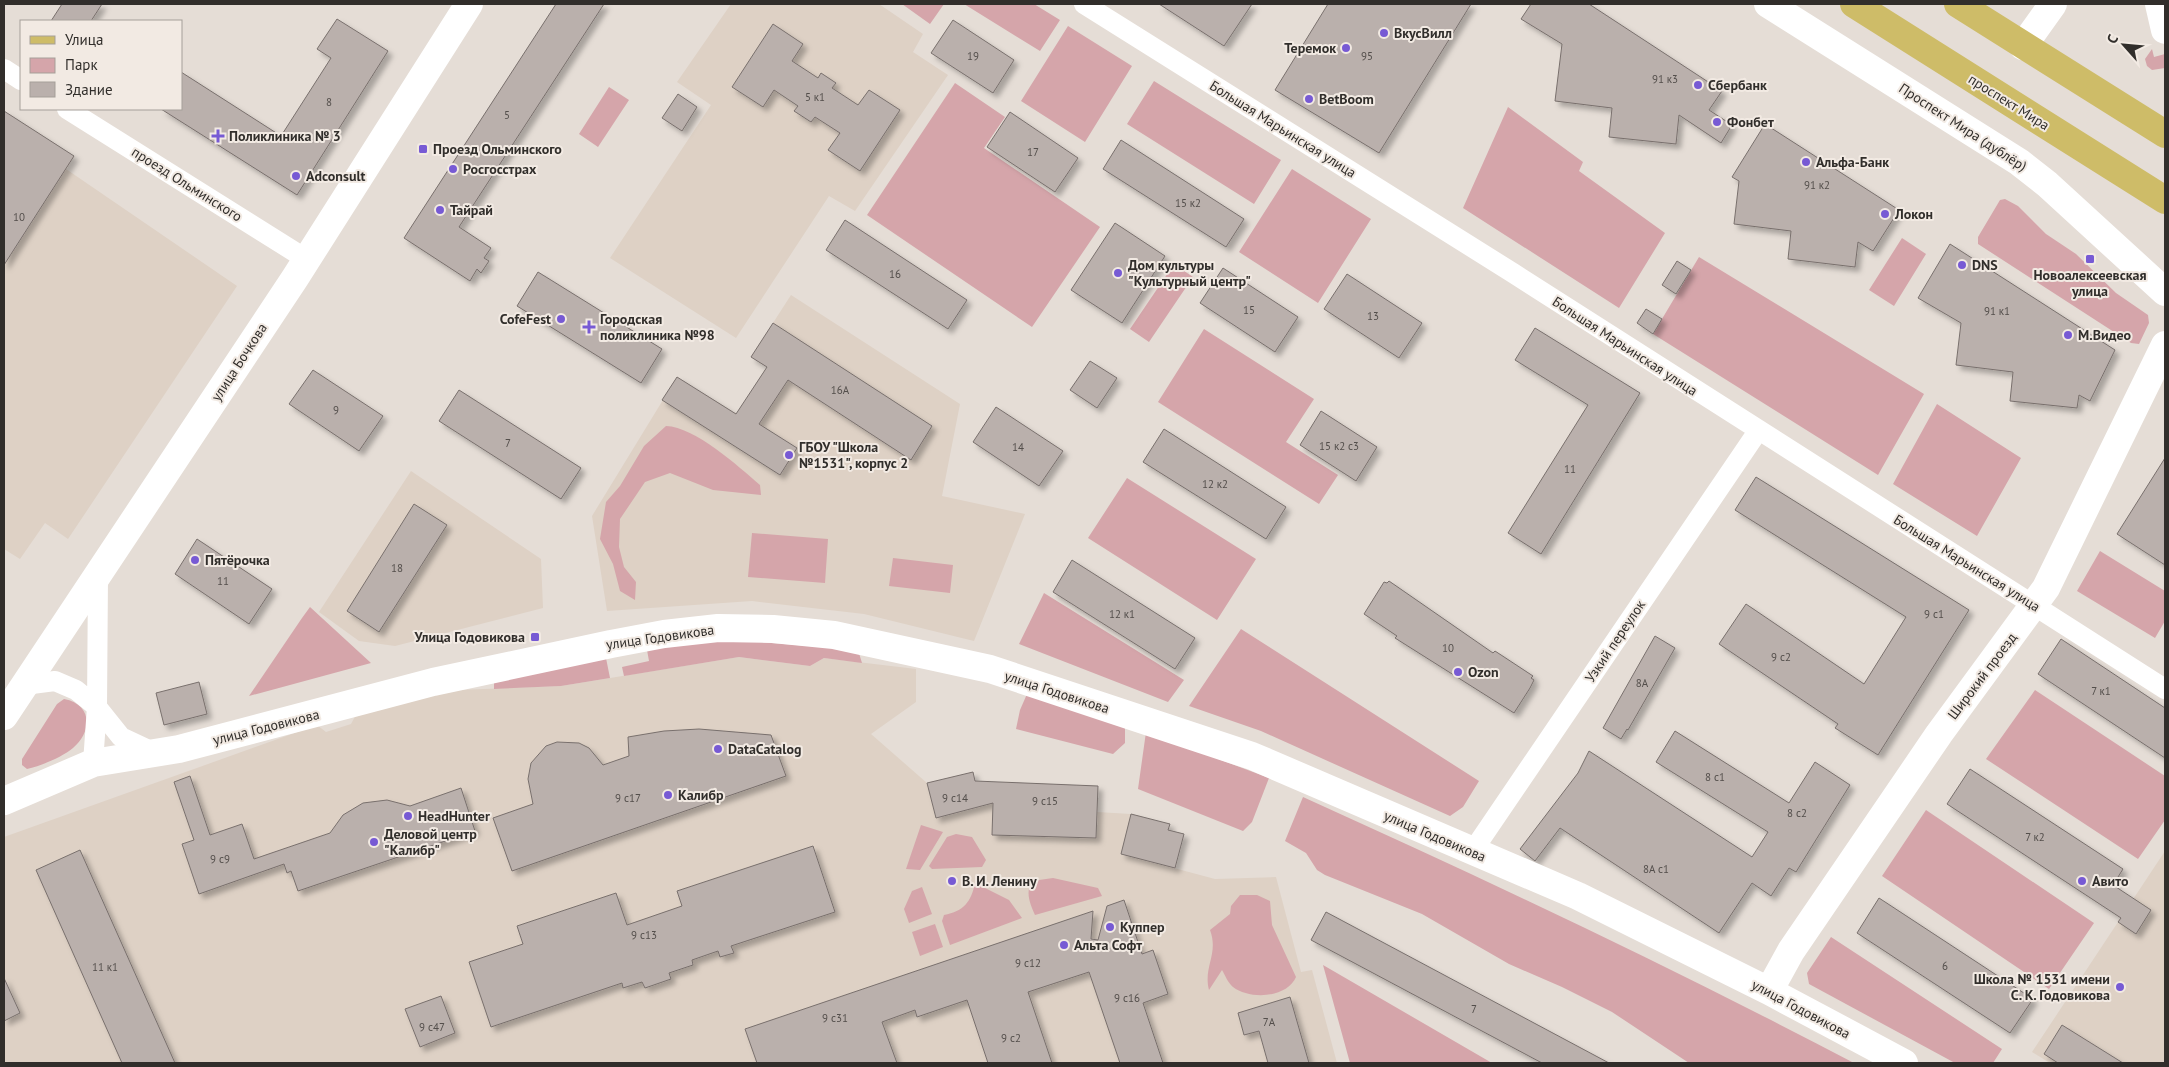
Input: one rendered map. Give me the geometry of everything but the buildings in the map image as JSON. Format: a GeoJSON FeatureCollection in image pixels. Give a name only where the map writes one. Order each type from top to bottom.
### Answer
{"type":"FeatureCollection","features":[{"type":"Feature","properties":{"kind":"main road","name":"проспект Мира"},"geometry":{"type":"LineString","coordinates":[[1854,4],[2165,200]]}},
{"type":"Feature","properties":{"kind":"main road"},"geometry":{"type":"LineString","coordinates":[[1958,4],[2165,134]]}},
{"type":"Feature","properties":{"kind":"street","name":"улица Бочкова"},"geometry":{"type":"LineString","coordinates":[[4,716],[306,259],[469,4]]}},
{"type":"Feature","properties":{"kind":"street","name":"Большая Марьинская улица"},"geometry":{"type":"LineString","coordinates":[[1084,4],[1513,273],[2165,689]]}},
{"type":"Feature","properties":{"kind":"street","name":"Проспект Мира (дублёр)"},"geometry":{"type":"LineString","coordinates":[[1768,4],[2018,162],[2047,184],[2165,292]]}},
{"type":"Feature","properties":{"kind":"street"},"geometry":{"type":"LineString","coordinates":[[2023,46],[2053,4]]}},
{"type":"Feature","properties":{"kind":"street"},"geometry":{"type":"LineString","coordinates":[[2159,4],[2165,30]]}},
{"type":"Feature","properties":{"kind":"street"},"geometry":{"type":"LineString","coordinates":[[4,69],[20,79]]}},
{"type":"Feature","properties":{"kind":"street","name":"проезд Ольминского"},"geometry":{"type":"LineString","coordinates":[[69,110],[306,259]]}},
{"type":"Feature","properties":{"kind":"street","name":"Широкий проезд"},"geometry":{"type":"LineString","coordinates":[[1769,991],[1790,951],[1939,734],[2046,588],[2078,527],[2165,345]]}},
{"type":"Feature","properties":{"kind":"street","name":"Узкий переулок"},"geometry":{"type":"LineString","coordinates":[[1472,852],[1758,431]]}},
{"type":"Feature","properties":{"kind":"street"},"geometry":{"type":"LineString","coordinates":[[93,763],[97,707],[98,575]]}},
{"type":"Feature","properties":{"kind":"street","name":"улица Годовикова"},"geometry":{"type":"LineString","coordinates":[[4,801],[93,763],[179,749],[442,680],[611,644],[664,634],[718,628],[773,629],[834,635],[990,669],[1252,756],[1578,896],[1769,991],[1904,1063]]}},
{"type":"Feature","properties":{"kind":"street"},"geometry":{"type":"LineString","coordinates":[[24,685],[55,681],[76,690],[97,707],[121,737],[153,752]]}},
{"type":"Feature","properties":{"kind":"shaded area"},"geometry":{"type":"Polygon","coordinates":[[[731,4],[879,4],[923,34],[913,52],[948,75],[855,211],[829,196],[736,338],[610,258],[711,105],[677,82],[731,4]]]}},
{"type":"Feature","properties":{"kind":"shaded area"},"geometry":{"type":"Polygon","coordinates":[[[4,111],[74,156],[66,169],[237,286],[68,539],[45,523],[20,559],[4,549],[4,111]]]}},
{"type":"Feature","properties":{"kind":"shaded area","name":"ГБОУ \"Школа №1531\", корпус 2"},"geometry":{"type":"Polygon","coordinates":[[[791,295],[960,404],[942,496],[1025,514],[974,641],[864,614],[752,601],[607,611],[592,516],[677,377],[737,414],[767,367],[751,357],[791,295]]]}},
{"type":"Feature","properties":{"kind":"shaded area"},"geometry":{"type":"Polygon","coordinates":[[[411,471],[541,559],[543,608],[395,646],[359,641],[319,612],[411,471]]]}},
{"type":"Feature","properties":{"kind":"shaded area"},"geometry":{"type":"Polygon","coordinates":[[[739,657],[810,666],[824,658],[916,669],[916,702],[871,734],[927,783],[973,772],[977,789],[994,782],[1098,786],[1097,812],[1131,814],[1170,824],[1159,864],[1215,879],[1276,877],[1301,972],[1312,970],[1337,1063],[4,1063],[4,837],[317,725],[326,732],[351,724],[358,711],[457,690],[561,686],[739,657]]]}},
{"type":"Feature","properties":{"kind":"shaded area","name":"Школа № 1531 имени С. К. Годовикова"},"geometry":{"type":"Polygon","coordinates":[[[2165,851],[2165,1063],[2050,1063],[2032,1052],[2165,851]]]}},
{"type":"Feature","properties":{"kind":"green space"},"geometry":{"type":"Polygon","coordinates":[[[902,4],[944,4],[930,24],[902,4]]]}},
{"type":"Feature","properties":{"kind":"green space"},"geometry":{"type":"Polygon","coordinates":[[[964,4],[1034,4],[1060,20],[1040,51],[964,4]]]}},
{"type":"Feature","properties":{"kind":"green space"},"geometry":{"type":"Polygon","coordinates":[[[1068,26],[1132,66],[1085,142],[1021,101],[1068,26]]]}},
{"type":"Feature","properties":{"kind":"green space"},"geometry":{"type":"Polygon","coordinates":[[[2152,49],[2154,57],[2165,54],[2165,68],[2152,70],[2147,66],[2145,59],[2152,49]]]}},
{"type":"Feature","properties":{"kind":"green space"},"geometry":{"type":"Polygon","coordinates":[[[1154,81],[1281,160],[1254,204],[1127,124],[1154,81]]]}},
{"type":"Feature","properties":{"kind":"green space"},"geometry":{"type":"Polygon","coordinates":[[[955,83],[1005,117],[984,148],[1100,227],[1032,327],[867,215],[955,83]]]}},
{"type":"Feature","properties":{"kind":"green space"},"geometry":{"type":"Polygon","coordinates":[[[609,87],[629,100],[598,147],[579,134],[609,87]]]}},
{"type":"Feature","properties":{"kind":"green space"},"geometry":{"type":"Polygon","coordinates":[[[1508,107],[1583,162],[1579,171],[1665,233],[1619,308],[1463,208],[1508,107]]]}},
{"type":"Feature","properties":{"kind":"green space"},"geometry":{"type":"Polygon","coordinates":[[[1292,169],[1371,219],[1318,303],[1239,252],[1292,169]]]}},
{"type":"Feature","properties":{"kind":"green space"},"geometry":{"type":"Polygon","coordinates":[[[2005,199],[2018,206],[2046,234],[2076,254],[2116,293],[2148,315],[2149,323],[2139,344],[2131,343],[1978,244],[1978,237],[2000,200],[2005,199]]]}},
{"type":"Feature","properties":{"kind":"green space"},"geometry":{"type":"Polygon","coordinates":[[[1902,238],[1926,254],[1894,306],[1869,290],[1902,238]]]}},
{"type":"Feature","properties":{"kind":"green space"},"geometry":{"type":"Polygon","coordinates":[[[1699,257],[1924,394],[1878,475],[1653,334],[1699,257]]]}},
{"type":"Feature","properties":{"kind":"green space"},"geometry":{"type":"Polygon","coordinates":[[[1174,264],[1193,277],[1149,342],[1130,329],[1174,264]]]}},
{"type":"Feature","properties":{"kind":"green space"},"geometry":{"type":"Polygon","coordinates":[[[1204,329],[1314,399],[1286,442],[1338,475],[1319,504],[1158,402],[1204,329]]]}},
{"type":"Feature","properties":{"kind":"green space"},"geometry":{"type":"Polygon","coordinates":[[[1937,404],[2021,458],[1977,536],[1893,484],[1937,404]]]}},
{"type":"Feature","properties":{"kind":"green space"},"geometry":{"type":"Polygon","coordinates":[[[666,426],[690,433],[716,449],[760,485],[761,495],[713,490],[670,473],[645,482],[620,519],[619,547],[624,567],[636,582],[635,600],[620,591],[613,564],[600,539],[606,502],[620,486],[644,446],[666,426]]]}},
{"type":"Feature","properties":{"kind":"green space"},"geometry":{"type":"Polygon","coordinates":[[[1127,478],[1256,559],[1217,620],[1088,538],[1127,478]]]}},
{"type":"Feature","properties":{"kind":"green space"},"geometry":{"type":"Polygon","coordinates":[[[752,533],[828,539],[825,583],[748,577],[752,533]]]}},
{"type":"Feature","properties":{"kind":"green space"},"geometry":{"type":"Polygon","coordinates":[[[2100,551],[2165,591],[2165,621],[2155,638],[2077,591],[2100,551]]]}},
{"type":"Feature","properties":{"kind":"green space"},"geometry":{"type":"Polygon","coordinates":[[[893,558],[953,565],[950,593],[889,586],[893,558]]]}},
{"type":"Feature","properties":{"kind":"green space"},"geometry":{"type":"Polygon","coordinates":[[[1044,593],[1184,680],[1168,702],[1019,644],[1044,593]]]}},
{"type":"Feature","properties":{"kind":"green space"},"geometry":{"type":"Polygon","coordinates":[[[310,607],[371,663],[249,696],[302,618],[310,607]]]}},
{"type":"Feature","properties":{"kind":"green space"},"geometry":{"type":"Polygon","coordinates":[[[1241,629],[1479,781],[1463,807],[1450,816],[1261,731],[1189,706],[1241,629]]]}},
{"type":"Feature","properties":{"kind":"green space"},"geometry":{"type":"Polygon","coordinates":[[[735,640],[858,650],[862,663],[824,658],[810,666],[739,657],[624,676],[622,667],[649,661],[647,650],[686,642],[735,640]]]}},
{"type":"Feature","properties":{"kind":"green space"},"geometry":{"type":"Polygon","coordinates":[[[606,658],[610,678],[561,686],[494,689],[494,680],[606,658]]]}},
{"type":"Feature","properties":{"kind":"green space"},"geometry":{"type":"Polygon","coordinates":[[[2035,690],[2165,776],[2165,820],[2138,859],[1986,759],[2035,690]]]}},
{"type":"Feature","properties":{"kind":"green space"},"geometry":{"type":"Polygon","coordinates":[[[1027,694],[1125,725],[1125,743],[1113,754],[1016,729],[1020,710],[1027,694]]]}},
{"type":"Feature","properties":{"kind":"green space"},"geometry":{"type":"Polygon","coordinates":[[[64,699],[80,706],[84,712],[86,726],[84,734],[73,748],[63,755],[27,769],[22,765],[22,759],[57,704],[64,699]]]}},
{"type":"Feature","properties":{"kind":"green space"},"geometry":{"type":"Polygon","coordinates":[[[1146,732],[1269,778],[1252,822],[1243,831],[1138,789],[1146,732]]]}},
{"type":"Feature","properties":{"kind":"green space"},"geometry":{"type":"Polygon","coordinates":[[[1303,797],[1580,926],[1718,993],[1854,1063],[1689,1063],[1612,1012],[1562,987],[1509,964],[1422,914],[1325,875],[1317,870],[1306,853],[1285,841],[1303,797]]]}},
{"type":"Feature","properties":{"kind":"green space"},"geometry":{"type":"Polygon","coordinates":[[[1926,810],[2094,923],[2049,989],[1882,876],[1926,810]]]}},
{"type":"Feature","properties":{"kind":"green space"},"geometry":{"type":"Polygon","coordinates":[[[921,825],[943,832],[920,870],[906,869],[921,825]]]}},
{"type":"Feature","properties":{"kind":"green space"},"geometry":{"type":"Polygon","coordinates":[[[956,834],[972,837],[986,860],[982,867],[932,869],[929,866],[947,837],[956,834]]]}},
{"type":"Feature","properties":{"kind":"green space"},"geometry":{"type":"Polygon","coordinates":[[[1053,878],[1098,888],[1102,896],[1035,915],[1030,902],[1030,885],[1032,881],[1053,878]]]}},
{"type":"Feature","properties":{"kind":"green space"},"geometry":{"type":"Polygon","coordinates":[[[975,883],[1009,900],[1022,918],[950,945],[942,921],[944,915],[957,911],[966,905],[975,883]]]}},
{"type":"Feature","properties":{"kind":"green space"},"geometry":{"type":"Polygon","coordinates":[[[922,887],[932,914],[909,923],[904,909],[912,891],[922,887]]]}},
{"type":"Feature","properties":{"kind":"green space"},"geometry":{"type":"Polygon","coordinates":[[[1240,895],[1257,895],[1270,901],[1272,925],[1296,977],[1291,984],[1277,993],[1258,995],[1240,991],[1231,985],[1222,970],[1209,990],[1208,974],[1213,946],[1210,930],[1230,914],[1231,906],[1240,895]]]}},
{"type":"Feature","properties":{"kind":"green space"},"geometry":{"type":"Polygon","coordinates":[[[935,924],[943,947],[920,956],[912,932],[935,924]]]}},
{"type":"Feature","properties":{"kind":"green space"},"geometry":{"type":"Polygon","coordinates":[[[1831,937],[2002,1049],[1993,1063],[1955,1063],[1809,984],[1807,973],[1831,937]]]}},
{"type":"Feature","properties":{"kind":"green space"},"geometry":{"type":"Polygon","coordinates":[[[1323,965],[1492,1063],[1350,1063],[1323,965]]]}},
{"type":"Feature","properties":{"kind":"place","name":"ВкусВилл"},"geometry":{"type":"Point","coordinates":[1384,33]}},
{"type":"Feature","properties":{"kind":"place","name":"Теремок"},"geometry":{"type":"Point","coordinates":[1346,48]}},
{"type":"Feature","properties":{"kind":"place","name":"Сбербанк"},"geometry":{"type":"Point","coordinates":[1698,85]}},
{"type":"Feature","properties":{"kind":"place","name":"BetBoom"},"geometry":{"type":"Point","coordinates":[1309,99]}},
{"type":"Feature","properties":{"kind":"place","name":"Фонбет"},"geometry":{"type":"Point","coordinates":[1717,122]}},
{"type":"Feature","properties":{"kind":"place","name":"Поликлиника № 3"},"geometry":{"type":"Point","coordinates":[218,136]}},
{"type":"Feature","properties":{"kind":"place","name":"Проезд Ольминского"},"geometry":{"type":"Point","coordinates":[423,149]}},
{"type":"Feature","properties":{"kind":"place","name":"Альфа-Банк"},"geometry":{"type":"Point","coordinates":[1806,162]}},
{"type":"Feature","properties":{"kind":"place","name":"Росгосстрах"},"geometry":{"type":"Point","coordinates":[453,169]}},
{"type":"Feature","properties":{"kind":"place","name":"Adconsult"},"geometry":{"type":"Point","coordinates":[296,176]}},
{"type":"Feature","properties":{"kind":"place","name":"Тайрай"},"geometry":{"type":"Point","coordinates":[440,210]}},
{"type":"Feature","properties":{"kind":"place","name":"Локон"},"geometry":{"type":"Point","coordinates":[1885,214]}},
{"type":"Feature","properties":{"kind":"place","name":"Новоалексеевская улица"},"geometry":{"type":"Point","coordinates":[2090,259]}},
{"type":"Feature","properties":{"kind":"place","name":"DNS"},"geometry":{"type":"Point","coordinates":[1962,265]}},
{"type":"Feature","properties":{"kind":"place","name":"Дом культуры \"Культурный центр\""},"geometry":{"type":"Point","coordinates":[1118,273]}},
{"type":"Feature","properties":{"kind":"place","name":"CofeFest"},"geometry":{"type":"Point","coordinates":[561,319]}},
{"type":"Feature","properties":{"kind":"place","name":"Городская поликлиника №98"},"geometry":{"type":"Point","coordinates":[589,327]}},
{"type":"Feature","properties":{"kind":"place","name":"М.Видео"},"geometry":{"type":"Point","coordinates":[2068,335]}},
{"type":"Feature","properties":{"kind":"place","name":"ГБОУ \"Школа №1531\", корпус 2"},"geometry":{"type":"Point","coordinates":[789,455]}},
{"type":"Feature","properties":{"kind":"place","name":"Пятёрочка"},"geometry":{"type":"Point","coordinates":[195,560]}},
{"type":"Feature","properties":{"kind":"place","name":"Улица Годовикова"},"geometry":{"type":"Point","coordinates":[535,637]}},
{"type":"Feature","properties":{"kind":"place","name":"Ozon"},"geometry":{"type":"Point","coordinates":[1458,672]}},
{"type":"Feature","properties":{"kind":"place","name":"DataCatalog"},"geometry":{"type":"Point","coordinates":[718,749]}},
{"type":"Feature","properties":{"kind":"place","name":"Калибр"},"geometry":{"type":"Point","coordinates":[668,795]}},
{"type":"Feature","properties":{"kind":"place","name":"HeadHunter"},"geometry":{"type":"Point","coordinates":[408,816]}},
{"type":"Feature","properties":{"kind":"place","name":"Деловой центр \"Калибр\""},"geometry":{"type":"Point","coordinates":[374,842]}},
{"type":"Feature","properties":{"kind":"place","name":"В. И. Ленину"},"geometry":{"type":"Point","coordinates":[952,881]}},
{"type":"Feature","properties":{"kind":"place","name":"Авито"},"geometry":{"type":"Point","coordinates":[2082,881]}},
{"type":"Feature","properties":{"kind":"place","name":"Куппер"},"geometry":{"type":"Point","coordinates":[1110,927]}},
{"type":"Feature","properties":{"kind":"place","name":"Альта Софт"},"geometry":{"type":"Point","coordinates":[1064,945]}},
{"type":"Feature","properties":{"kind":"place","name":"Школа № 1531 имени С. К. Годовикова"},"geometry":{"type":"Point","coordinates":[2120,987]}}]}
